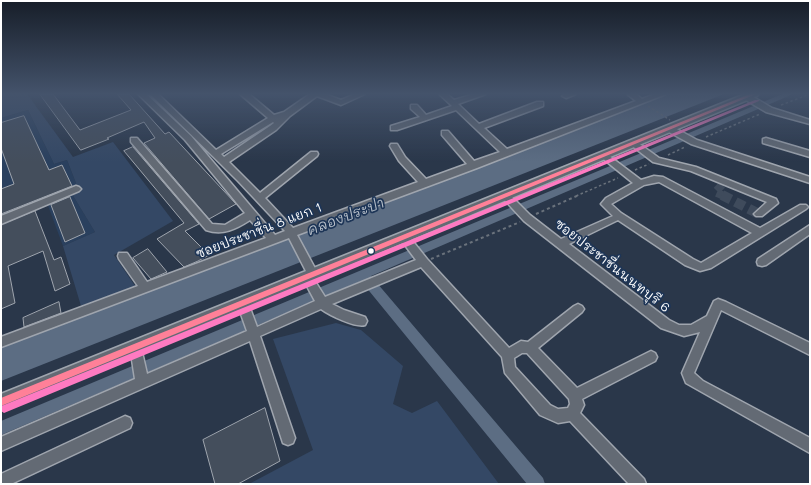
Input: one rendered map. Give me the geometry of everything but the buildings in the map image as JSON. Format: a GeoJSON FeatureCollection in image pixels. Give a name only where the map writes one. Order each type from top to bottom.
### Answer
{"type":"FeatureCollection","features":[{"type":"Feature","properties":{"kind":"main road"},"geometry":{"type":"LineString","coordinates":[[1,402],[136,347],[245,308],[310,276],[408,242],[505,196],[608,159],[638,146],[672,127],[700,117]]}},
{"type":"Feature","properties":{"kind":"street"},"geometry":{"type":"LineString","coordinates":[[166,117],[188,138],[273,240]]}},
{"type":"Feature","properties":{"kind":"street"},"geometry":{"type":"LineString","coordinates":[[177,117],[292,233],[322,301],[335,312],[361,321]]}},
{"type":"Feature","properties":{"kind":"street"},"geometry":{"type":"LineString","coordinates":[[272,117],[276,120]]}},
{"type":"Feature","properties":{"kind":"street"},"geometry":{"type":"LineString","coordinates":[[215,154],[282,117]]}},
{"type":"Feature","properties":{"kind":"street"},"geometry":{"type":"LineString","coordinates":[[394,128],[428,117]]}},
{"type":"Feature","properties":{"kind":"street"},"geometry":{"type":"LineString","coordinates":[[467,117],[506,153]]}},
{"type":"Feature","properties":{"kind":"street"},"geometry":{"type":"LineString","coordinates":[[478,127],[506,117]]}},
{"type":"Feature","properties":{"kind":"street","name":"ซอยประชาชื่น 8 แยก 1"},"geometry":{"type":"LineString","coordinates":[[1,342],[604,117]]}},
{"type":"Feature","properties":{"kind":"street"},"geometry":{"type":"LineString","coordinates":[[792,117],[810,122]]}},
{"type":"Feature","properties":{"kind":"street"},"geometry":{"type":"LineString","coordinates":[[223,162],[276,120]]}},
{"type":"Feature","properties":{"kind":"street"},"geometry":{"type":"LineString","coordinates":[[672,127],[692,141],[810,180]]}},
{"type":"Feature","properties":{"kind":"street"},"geometry":{"type":"LineString","coordinates":[[445,133],[474,166]]}},
{"type":"Feature","properties":{"kind":"street"},"geometry":{"type":"LineString","coordinates":[[134,140],[210,227],[215,230],[222,230],[252,214]]}},
{"type":"Feature","properties":{"kind":"street"},"geometry":{"type":"LineString","coordinates":[[766,141],[810,154]]}},
{"type":"Feature","properties":{"kind":"street"},"geometry":{"type":"LineString","coordinates":[[796,150],[796,144],[810,147]]}},
{"type":"Feature","properties":{"kind":"street"},"geometry":{"type":"LineString","coordinates":[[394,146],[402,159],[425,184]]}},
{"type":"Feature","properties":{"kind":"street"},"geometry":{"type":"LineString","coordinates":[[638,146],[655,160],[693,170],[773,202],[759,214]]}},
{"type":"Feature","properties":{"kind":"street"},"geometry":{"type":"LineString","coordinates":[[259,198],[314,154]]}},
{"type":"Feature","properties":{"kind":"street"},"geometry":{"type":"LineString","coordinates":[[608,159],[640,184]]}},
{"type":"Feature","properties":{"kind":"street"},"geometry":{"type":"LineString","coordinates":[[760,233],[660,179],[653,179],[640,184],[609,200],[606,204],[700,267],[707,265],[760,233],[802,207]]}},
{"type":"Feature","properties":{"kind":"street"},"geometry":{"type":"LineString","coordinates":[[1,220],[76,189]]}},
{"type":"Feature","properties":{"kind":"street","name":"ซอยประชาชื่นนนทบุรี 6"},"geometry":{"type":"LineString","coordinates":[[505,196],[526,217],[665,324],[675,330],[688,332],[711,320]]}},
{"type":"Feature","properties":{"kind":"street"},"geometry":{"type":"LineString","coordinates":[[560,244],[614,219]]}},
{"type":"Feature","properties":{"kind":"street"},"geometry":{"type":"LineString","coordinates":[[762,262],[810,229]]}},
{"type":"Feature","properties":{"kind":"street"},"geometry":{"type":"LineString","coordinates":[[800,236],[810,240]]}},
{"type":"Feature","properties":{"kind":"street"},"geometry":{"type":"LineString","coordinates":[[408,242],[422,260],[508,355],[509,370],[545,410],[558,416],[572,414]]}},
{"type":"Feature","properties":{"kind":"street"},"geometry":{"type":"LineString","coordinates":[[123,256],[145,288]]}},
{"type":"Feature","properties":{"kind":"street"},"geometry":{"type":"LineString","coordinates":[[1,444],[253,331],[322,301],[359,288],[422,260]]}},
{"type":"Feature","properties":{"kind":"street"},"geometry":{"type":"LineString","coordinates":[[810,348],[718,304],[715,307],[711,320],[688,373],[690,379],[810,446]]}},
{"type":"Feature","properties":{"kind":"street"},"geometry":{"type":"LineString","coordinates":[[245,308],[288,438]]}},
{"type":"Feature","properties":{"kind":"street"},"geometry":{"type":"LineString","coordinates":[[530,348],[578,309]]}},
{"type":"Feature","properties":{"kind":"street"},"geometry":{"type":"LineString","coordinates":[[136,347],[141,380]]}},
{"type":"Feature","properties":{"kind":"street"},"geometry":{"type":"LineString","coordinates":[[508,355],[521,347],[530,348],[575,396],[577,405],[572,414]]}},
{"type":"Feature","properties":{"kind":"street"},"geometry":{"type":"LineString","coordinates":[[575,396],[651,357]]}},
{"type":"Feature","properties":{"kind":"street"},"geometry":{"type":"LineString","coordinates":[[572,414],[639,484]]}},
{"type":"Feature","properties":{"kind":"street"},"geometry":{"type":"LineString","coordinates":[[1,481],[125,423]]}},
{"type":"Feature","properties":{"kind":"path"},"geometry":{"type":"LineString","coordinates":[[660,117],[672,127]]}},
{"type":"Feature","properties":{"kind":"path"},"geometry":{"type":"LineString","coordinates":[[422,260],[526,217],[655,160],[692,141],[753,117]]}},
{"type":"Feature","properties":{"kind":"shaded area"},"geometry":{"type":"Polygon","coordinates":[[[31,117],[54,164],[67,160],[79,191],[72,194],[95,232],[63,246],[47,203],[1,222],[1,118],[31,117]]]}},
{"type":"Feature","properties":{"kind":"shaded area"},"geometry":{"type":"Polygon","coordinates":[[[31,117],[44,117],[73,157],[113,142],[173,221],[114,255],[135,286],[81,306],[63,246],[95,232],[72,194],[79,191],[67,160],[54,164],[31,117]]]}},
{"type":"Feature","properties":{"kind":"shaded area"},"geometry":{"type":"Polygon","coordinates":[[[336,323],[361,330],[403,366],[393,404],[412,413],[437,401],[499,484],[249,484],[313,450],[273,339],[336,323]]]}},
{"type":"Feature","properties":{"kind":"water","name":"คลองประปา"},"geometry":{"type":"Polygon","coordinates":[[[608,117],[667,117],[1,381],[1,344],[608,117]]]}},
{"type":"Feature","properties":{"kind":"waterway"},"geometry":{"type":"LineString","coordinates":[[1,428],[736,117]]}},
{"type":"Feature","properties":{"kind":"waterway"},"geometry":{"type":"LineString","coordinates":[[363,275],[537,484]]}},
{"type":"Feature","properties":{"kind":"tunnel"},"geometry":{"type":"LineString","coordinates":[[724,196],[715,192],[725,182]]}},
{"type":"Feature","properties":{"kind":"tunnel"},"geometry":{"type":"LineString","coordinates":[[724,196],[759,214]]}},
{"type":"Feature","properties":{"kind":"transit line"},"geometry":{"type":"LineString","coordinates":[[1,402],[699,117]]}},
{"type":"Feature","properties":{"kind":"transit line"},"geometry":{"type":"LineString","coordinates":[[4,409],[719,117]]}}]}
